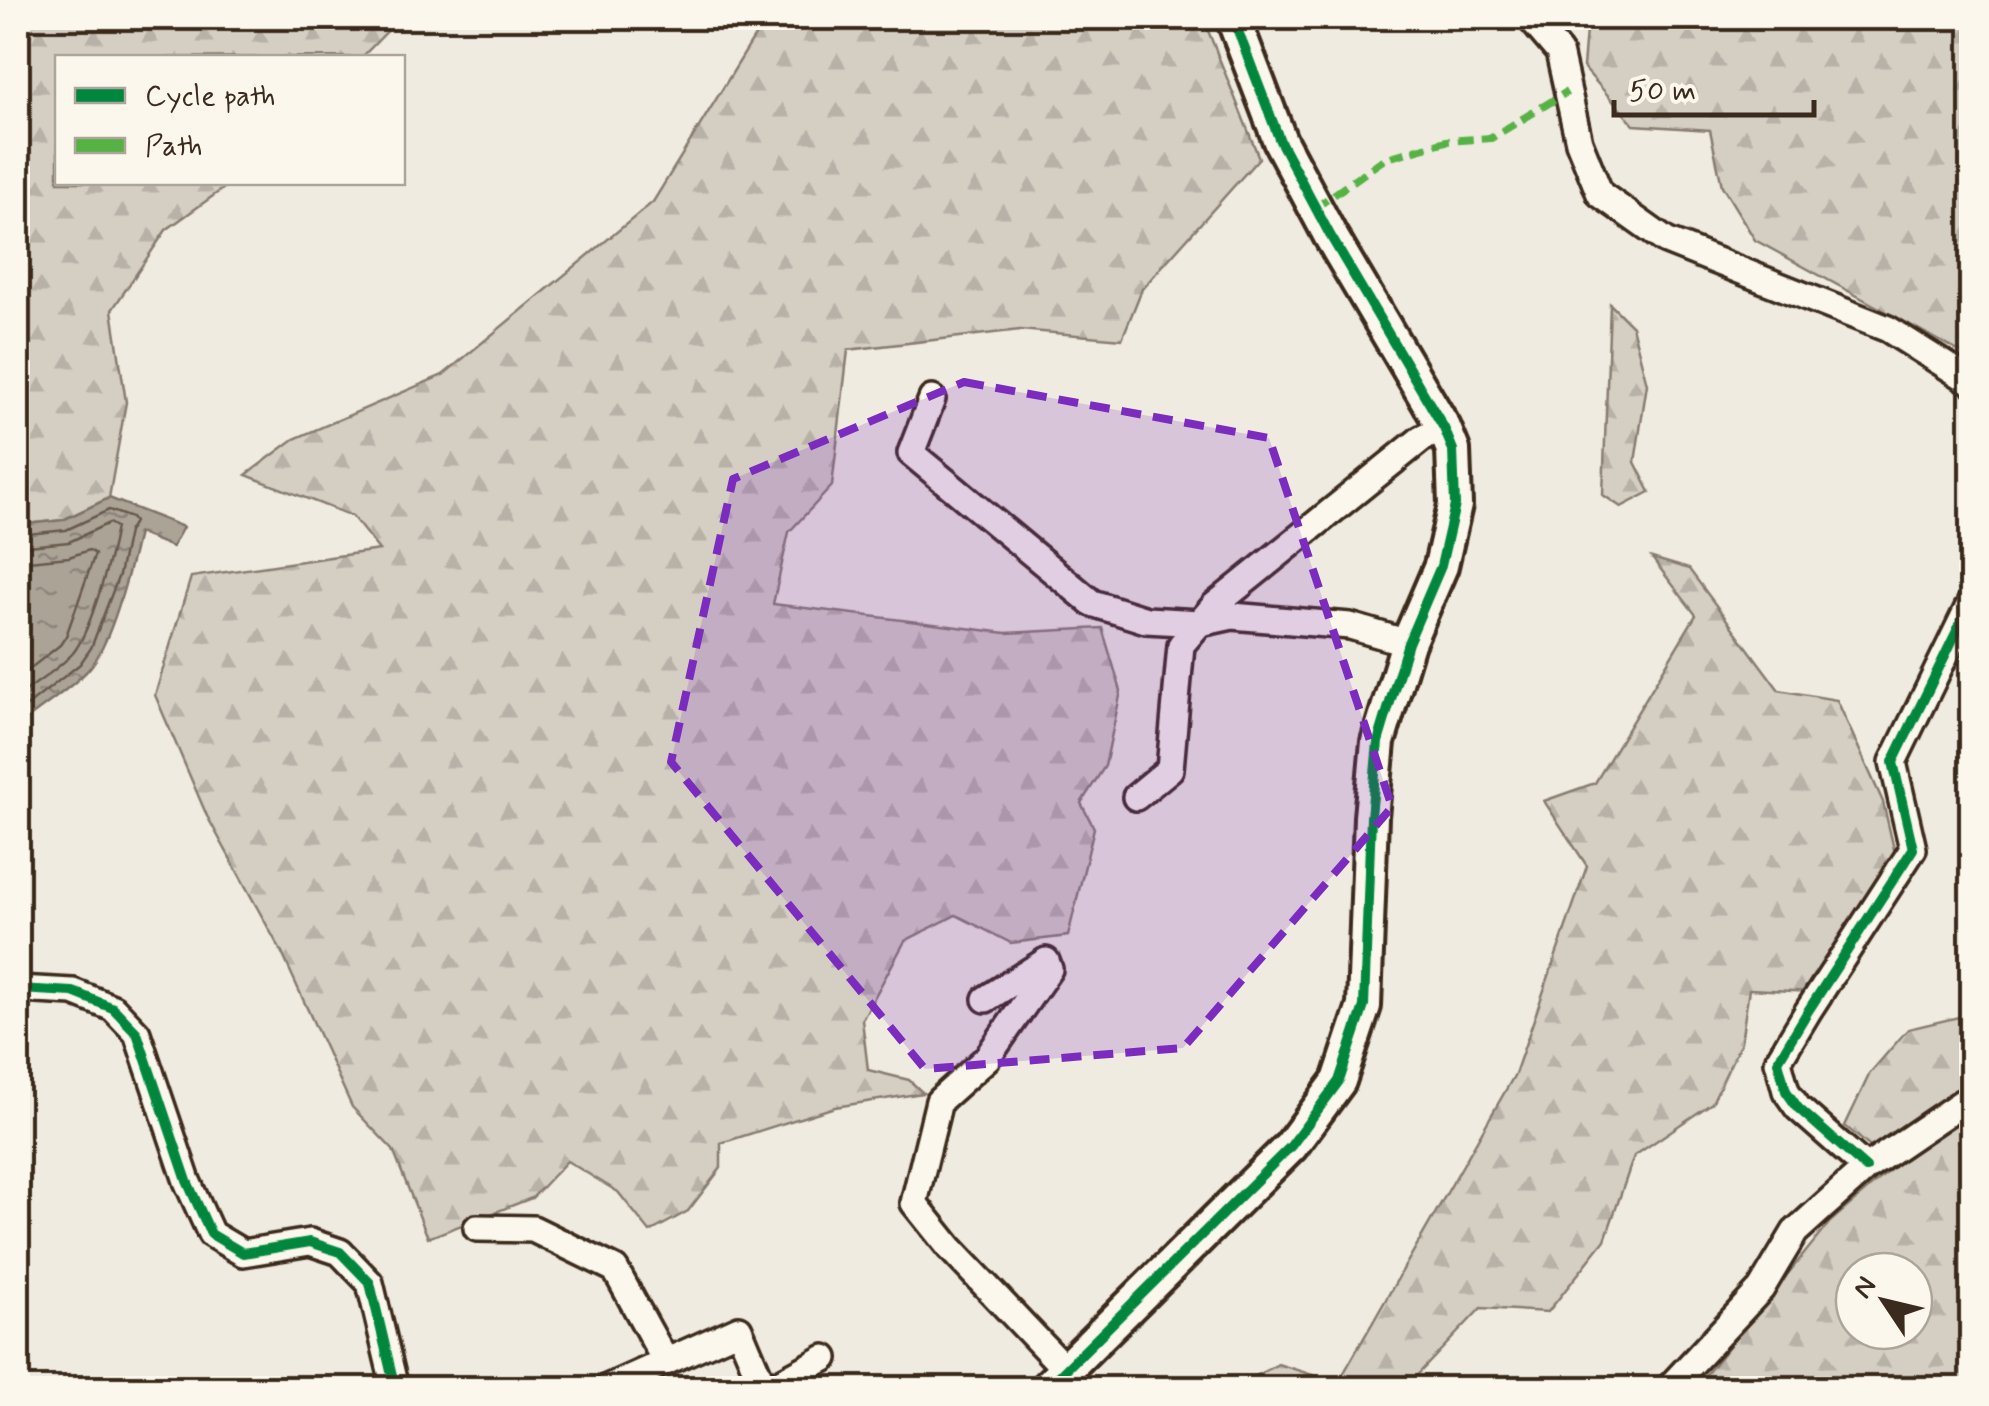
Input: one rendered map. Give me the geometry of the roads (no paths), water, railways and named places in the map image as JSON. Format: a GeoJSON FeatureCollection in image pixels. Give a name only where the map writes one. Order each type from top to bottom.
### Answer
{"type":"FeatureCollection","features":[{"type":"Feature","properties":{"kind":"street"},"geometry":{"type":"LineString","coordinates":[[986,999],[1046,961],[1049,969],[987,1058],[939,1101],[914,1203],[1056,1379],[1291,1146],[1339,1080],[1364,1006],[1371,817],[1378,742],[1408,643],[1442,566],[1456,506],[1454,450],[1444,428],[1330,235],[1280,141],[1233,18]]}},
{"type":"Feature","properties":{"kind":"street"},"geometry":{"type":"LineString","coordinates":[[1530,18],[1558,52],[1579,142],[1600,194],[1666,241],[1888,328],[1972,382]]}},
{"type":"Feature","properties":{"kind":"street"},"geometry":{"type":"LineString","coordinates":[[932,399],[911,453],[1092,604],[1146,620],[1200,623],[1232,616],[1350,626],[1408,643]]}},
{"type":"Feature","properties":{"kind":"street"},"geometry":{"type":"LineString","coordinates":[[1136,797],[1170,768],[1182,645],[1214,606],[1421,439],[1444,428]]}},
{"type":"Feature","properties":{"kind":"street"},"geometry":{"type":"LineString","coordinates":[[1866,1168],[1798,1108],[1786,1091],[1778,1061],[1913,849],[1893,762],[1972,600]]}},
{"type":"Feature","properties":{"kind":"street"},"geometry":{"type":"LineString","coordinates":[[18,989],[74,992],[113,1008],[137,1033],[186,1181],[211,1234],[243,1253],[310,1242],[340,1252],[370,1283],[395,1388]]}},
{"type":"Feature","properties":{"kind":"street"},"geometry":{"type":"LineString","coordinates":[[1668,1388],[1761,1289],[1795,1232],[1866,1168],[1972,1100]]}},
{"type":"Feature","properties":{"kind":"street"},"geometry":{"type":"LineString","coordinates":[[477,1228],[534,1229],[615,1269],[666,1362]]}},
{"type":"Feature","properties":{"kind":"street"},"geometry":{"type":"LineString","coordinates":[[608,1388],[739,1328],[767,1388],[825,1358]]}},
{"type":"Feature","properties":{"kind":"water"},"geometry":{"type":"Polygon","coordinates":[[[109,498],[183,527],[172,547],[138,533],[118,607],[95,661],[18,726],[18,525],[63,520],[109,498]]]}}]}
